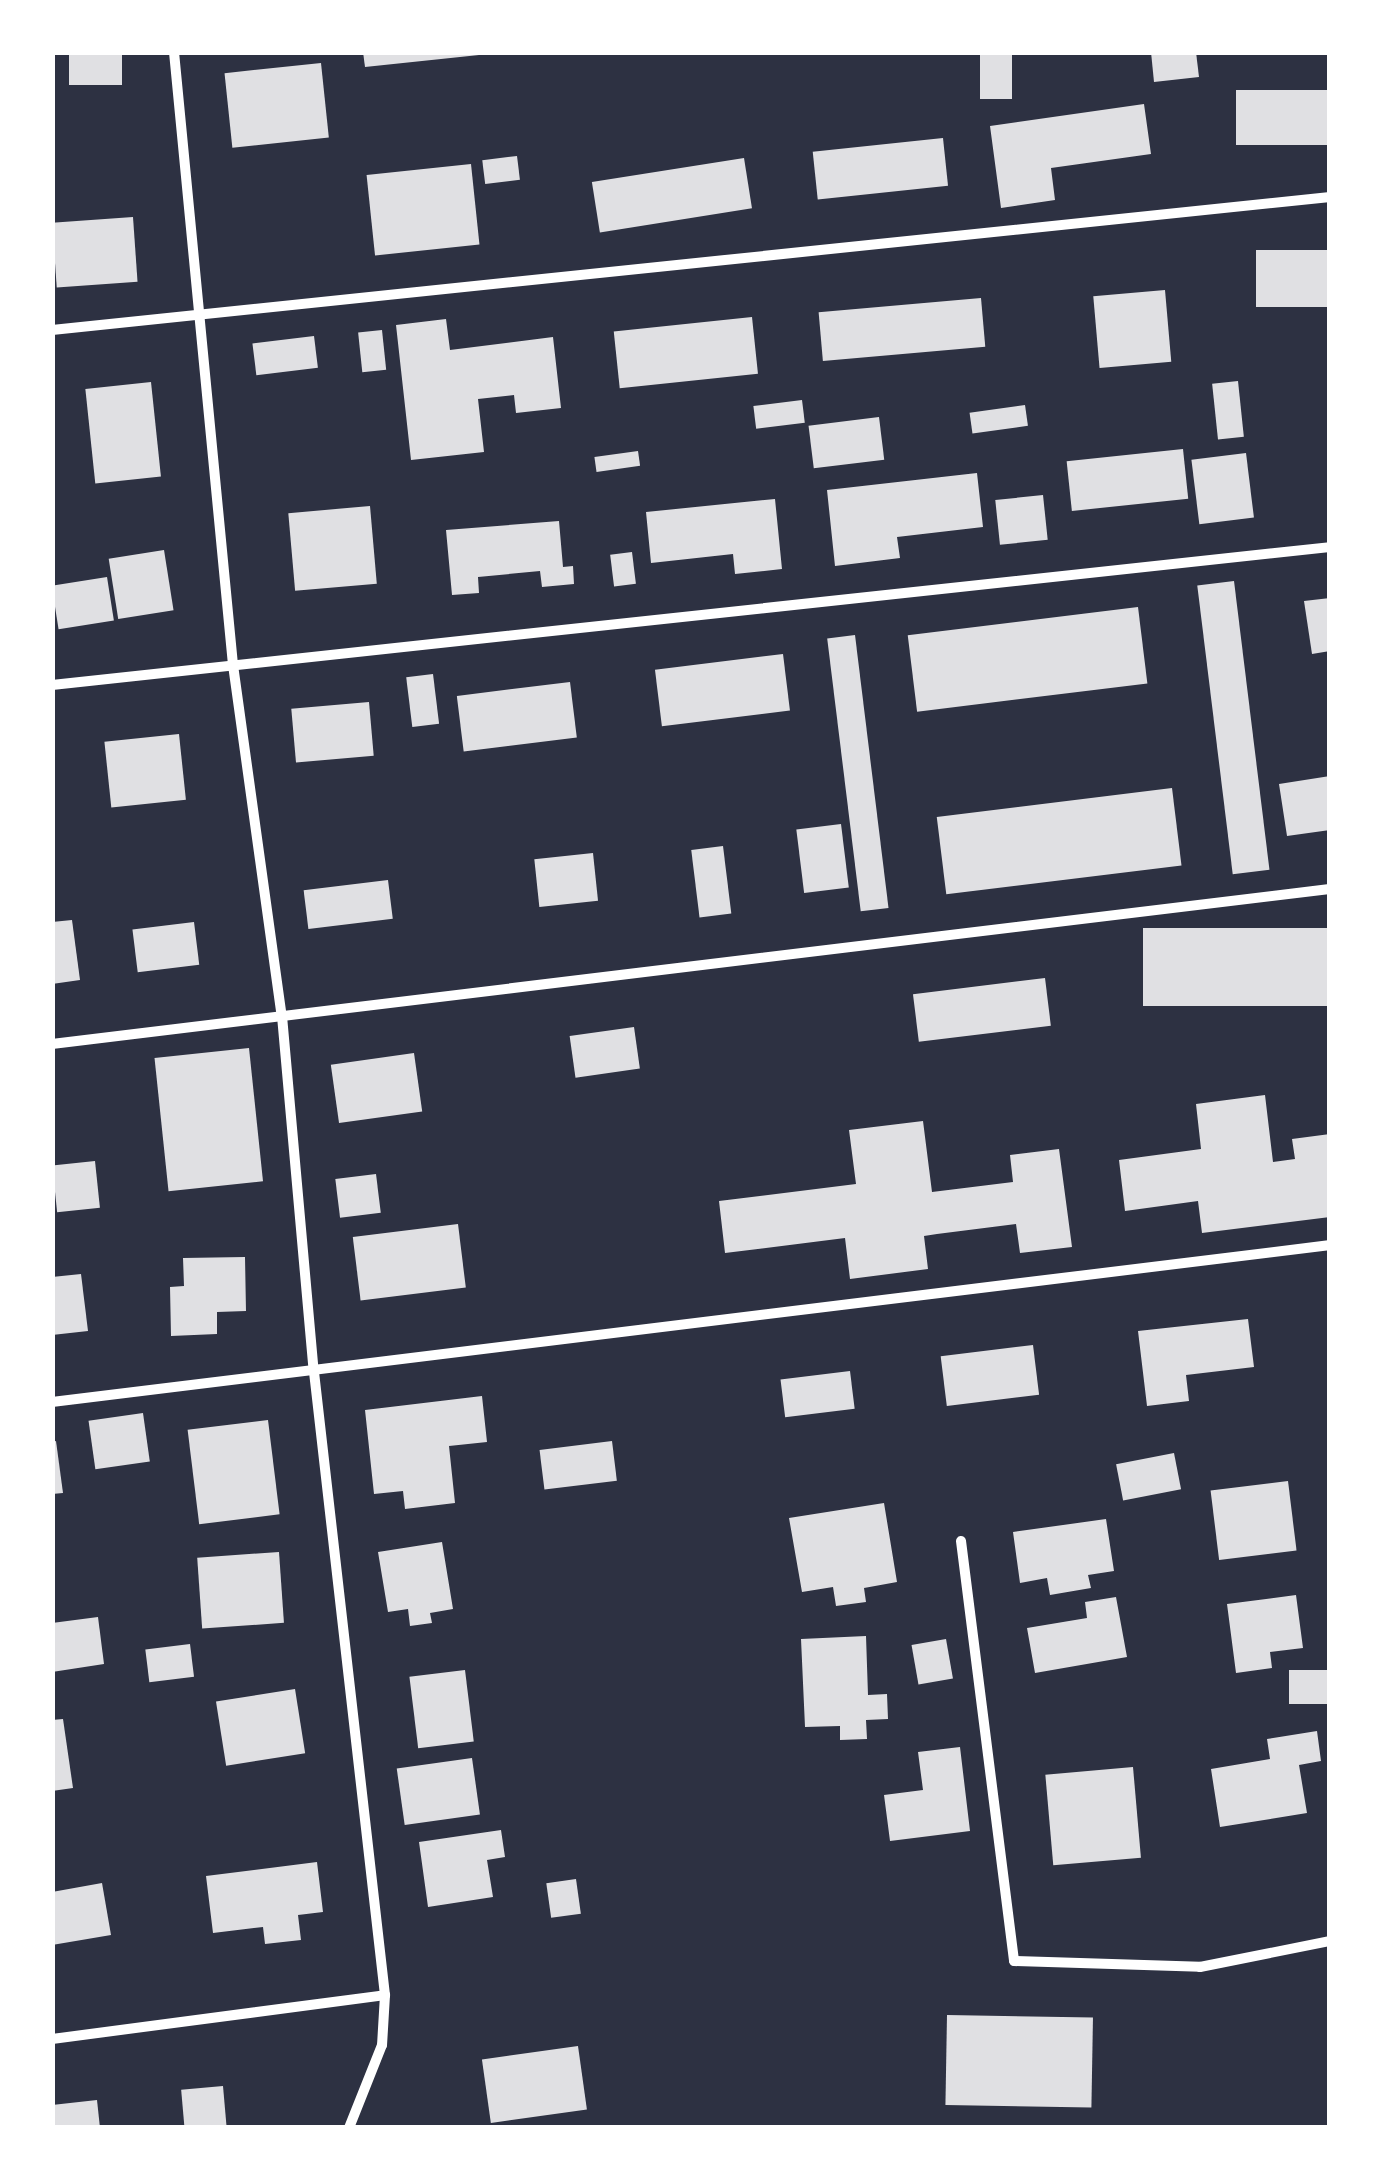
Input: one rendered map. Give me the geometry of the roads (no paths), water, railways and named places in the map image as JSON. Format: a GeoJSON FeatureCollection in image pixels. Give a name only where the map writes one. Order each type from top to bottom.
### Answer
{"type":"FeatureCollection","features":[{"type":"Feature","properties":{"kind":"street"},"geometry":{"type":"LineString","coordinates":[[174,52],[203,316],[233,665],[282,1016],[314,1372],[385,1995],[382,2045],[349,2128]]}},
{"type":"Feature","properties":{"kind":"street"},"geometry":{"type":"LineString","coordinates":[[52,330],[1330,197]]}},
{"type":"Feature","properties":{"kind":"street"},"geometry":{"type":"LineString","coordinates":[[52,685],[1330,546]]}},
{"type":"Feature","properties":{"kind":"street"},"geometry":{"type":"LineString","coordinates":[[52,1044],[1330,889]]}},
{"type":"Feature","properties":{"kind":"street"},"geometry":{"type":"LineString","coordinates":[[52,1402],[1330,1245]]}},
{"type":"Feature","properties":{"kind":"street"},"geometry":{"type":"LineString","coordinates":[[961,1540],[1014,1962],[1200,1967],[1330,1941]]}},
{"type":"Feature","properties":{"kind":"street"},"geometry":{"type":"LineString","coordinates":[[52,2039],[385,1995]]}}]}
